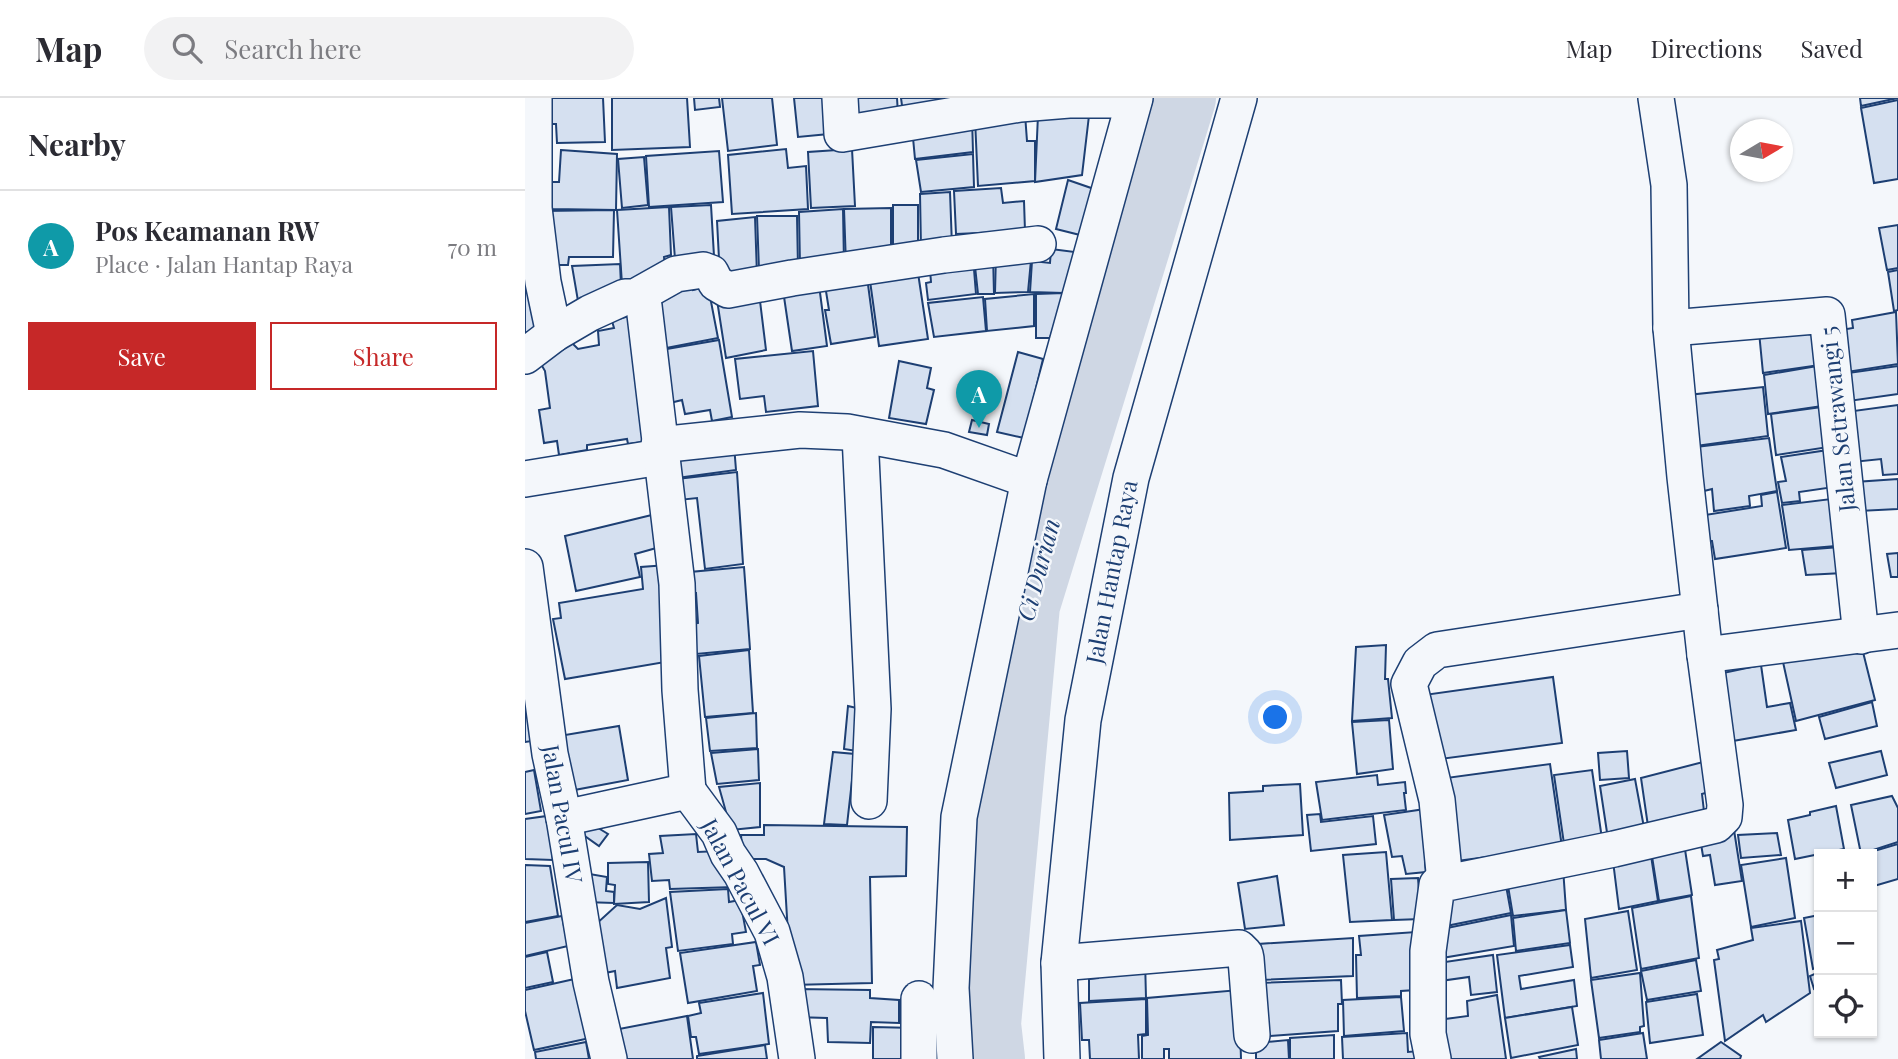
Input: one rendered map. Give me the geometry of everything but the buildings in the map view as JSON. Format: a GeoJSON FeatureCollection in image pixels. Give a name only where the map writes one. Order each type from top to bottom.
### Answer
{"type":"FeatureCollection","features":[{"type":"Feature","properties":{"kind":"street"},"geometry":{"type":"LineString","coordinates":[[534,98],[534,208],[543,282],[554,334]]}},
{"type":"Feature","properties":{"kind":"street"},"geometry":{"type":"LineString","coordinates":[[840,98],[842,134],[1020,101],[1135,99],[1029,480],[959,817],[951,988],[955,1059]]}},
{"type":"Feature","properties":{"kind":"street","name":"Jalan Hantap Raya"},"geometry":{"type":"LineString","coordinates":[[1062,1059],[1059,963],[1083,720],[1131,478],[1239,98]]}},
{"type":"Feature","properties":{"kind":"street"},"geometry":{"type":"LineString","coordinates":[[1433,1059],[1428,1034],[1428,951],[1437,885],[1716,825],[1724,817],[1725,805],[1700,611],[1671,328],[1669,185],[1656,98]]}},
{"type":"Feature","properties":{"kind":"street"},"geometry":{"type":"LineString","coordinates":[[525,356],[554,334],[590,313],[625,297],[635,297],[676,274],[703,270],[711,273],[716,283],[728,290],[944,255],[1038,244]]}},
{"type":"Feature","properties":{"kind":"street"},"geometry":{"type":"LineString","coordinates":[[563,818],[688,791],[680,690],[677,583],[644,306],[635,297]]}},
{"type":"Feature","properties":{"kind":"street","name":"Jalan Setrawangi 5"},"geometry":{"type":"LineString","coordinates":[[1671,328],[1827,315],[1861,636]]}},
{"type":"Feature","properties":{"kind":"street"},"geometry":{"type":"LineString","coordinates":[[525,479],[660,451],[800,430],[847,432],[944,450],[1029,480]]}},
{"type":"Feature","properties":{"kind":"street"},"geometry":{"type":"LineString","coordinates":[[860,435],[873,709],[869,801]]}},
{"type":"Feature","properties":{"kind":"street","name":"Jalan Pacul IV"},"geometry":{"type":"LineString","coordinates":[[525,567],[538,756],[563,818],[591,982],[610,1059]]}},
{"type":"Feature","properties":{"kind":"street"},"geometry":{"type":"LineString","coordinates":[[1445,882],[1437,800],[1409,684],[1420,663],[1437,650],[1700,611]]}},
{"type":"Feature","properties":{"kind":"street"},"geometry":{"type":"LineString","coordinates":[[1705,655],[1898,630]]}},
{"type":"Feature","properties":{"kind":"street","name":"Jalan Pacul VI"},"geometry":{"type":"LineString","coordinates":[[688,791],[719,833],[772,932],[785,977],[797,1059]]}},
{"type":"Feature","properties":{"kind":"street"},"geometry":{"type":"LineString","coordinates":[[1059,963],[1239,948],[1245,954],[1246,960],[1252,1035]]}},
{"type":"Feature","properties":{"kind":"street"},"geometry":{"type":"LineString","coordinates":[[919,999],[919,1059]]}},
{"type":"Feature","properties":{"kind":"waterway","name":"Ci Durian"},"geometry":{"type":"LineString","coordinates":[[990,1059],[986,1024],[1025,605],[1181,98]]}},
{"type":"Feature","properties":{"kind":"place","name":"Pos Keamanan RW"},"geometry":{"type":"Point","coordinates":[979,428]}}]}
